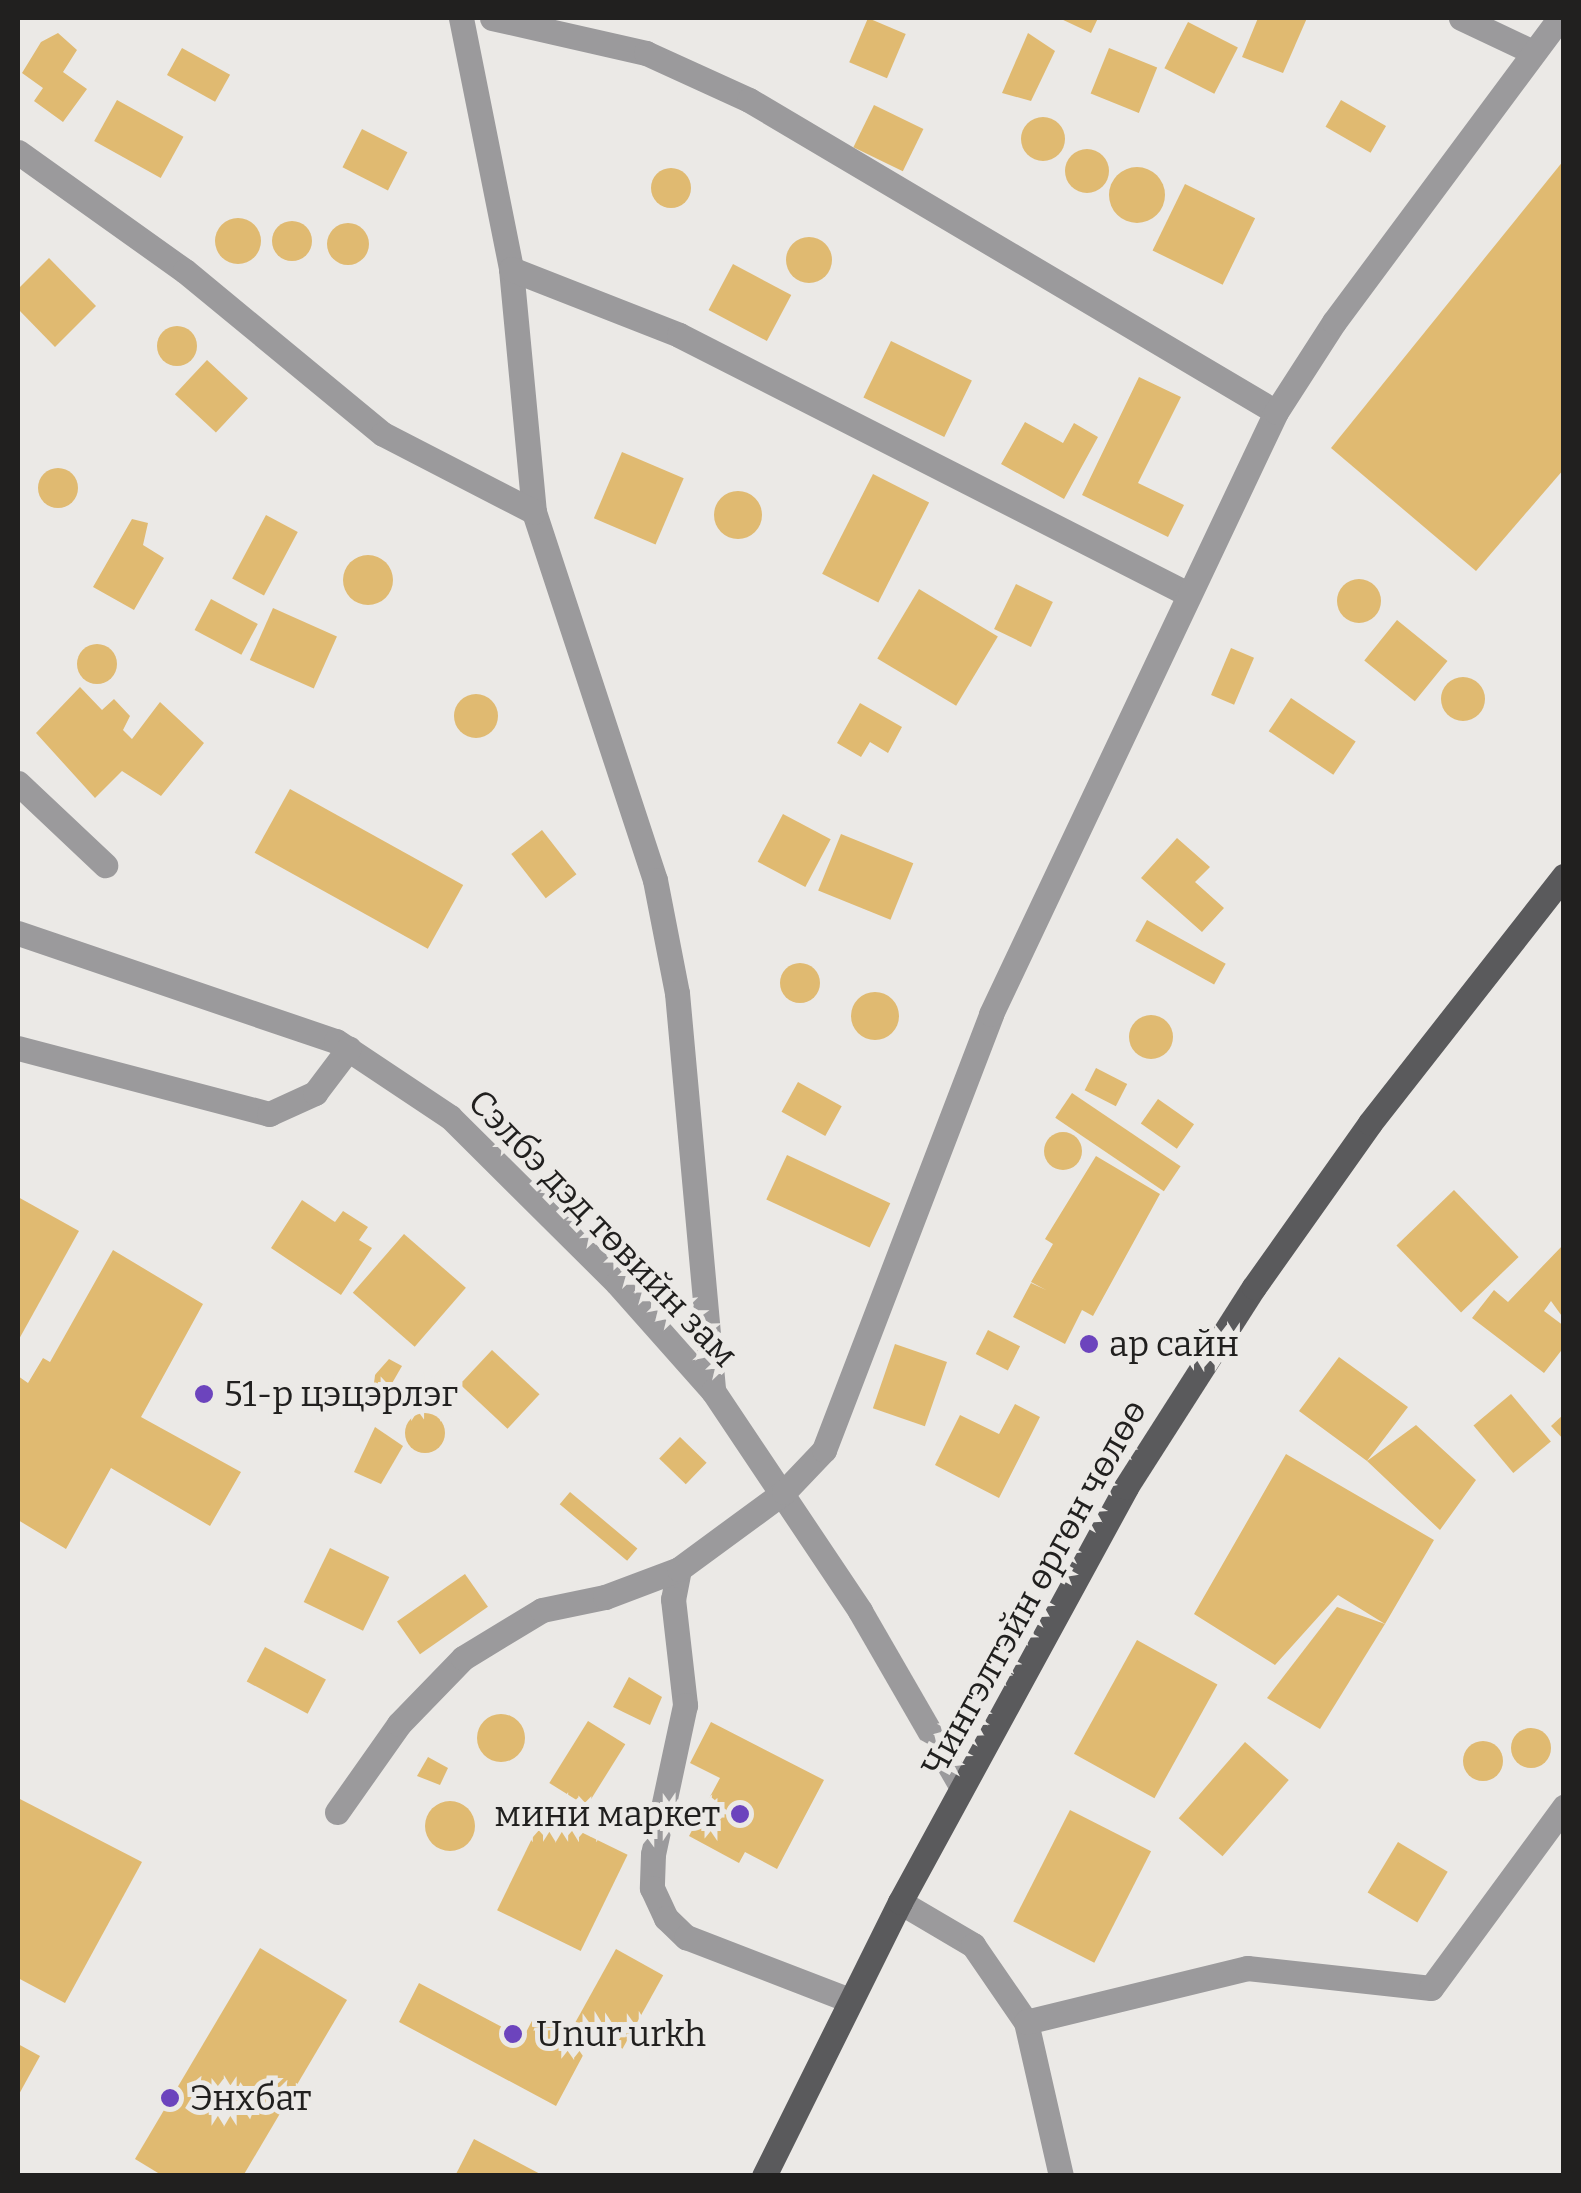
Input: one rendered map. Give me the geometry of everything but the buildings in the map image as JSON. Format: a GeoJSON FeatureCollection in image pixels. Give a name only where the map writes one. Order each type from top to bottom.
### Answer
{"type":"FeatureCollection","features":[{"type":"Feature","properties":{"kind":"main road","name":"Чингэлтэйн өргөн чөлөө"},"geometry":{"type":"LineString","coordinates":[[764,2176],[900,1902],[1126,1487],[1244,1302],[1370,1123],[1564,876]]}},
{"type":"Feature","properties":{"kind":"street"},"geometry":{"type":"LineString","coordinates":[[461,18],[511,269],[534,512],[655,880],[690,1098],[713,1391]]}},
{"type":"Feature","properties":{"kind":"street"},"geometry":{"type":"LineString","coordinates":[[492,18],[646,53],[749,100],[1276,412]]}},
{"type":"Feature","properties":{"kind":"street"},"geometry":{"type":"LineString","coordinates":[[1461,18],[1533,52]]}},
{"type":"Feature","properties":{"kind":"street"},"geometry":{"type":"LineString","coordinates":[[337,1812],[398,1724],[463,1658],[542,1610],[605,1596],[679,1569],[784,1492],[811,1466],[834,1429],[951,1108],[1186,594],[1276,412],[1334,322],[1560,18]]}},
{"type":"Feature","properties":{"kind":"street"},"geometry":{"type":"LineString","coordinates":[[18,152],[186,272],[383,434],[534,512]]}},
{"type":"Feature","properties":{"kind":"street"},"geometry":{"type":"LineString","coordinates":[[511,269],[679,335],[1186,594]]}},
{"type":"Feature","properties":{"kind":"street"},"geometry":{"type":"LineString","coordinates":[[18,783],[104,864]]}},
{"type":"Feature","properties":{"kind":"street","name":"Сэлбэ дэд төвийн зам"},"geometry":{"type":"LineString","coordinates":[[18,933],[274,1016],[349,1048],[412,1087],[485,1148],[713,1391],[784,1492],[961,1786]]}},
{"type":"Feature","properties":{"kind":"street"},"geometry":{"type":"LineString","coordinates":[[18,1048],[269,1114],[315,1093],[349,1048]]}},
{"type":"Feature","properties":{"kind":"street"},"geometry":{"type":"LineString","coordinates":[[679,1569],[673,1599],[685,1705],[653,1854],[652,1888],[666,1918],[686,1937],[849,2000]]}},
{"type":"Feature","properties":{"kind":"street"},"geometry":{"type":"LineString","coordinates":[[1026,2022],[1247,1968],[1432,1988],[1564,1807]]}},
{"type":"Feature","properties":{"kind":"street"},"geometry":{"type":"LineString","coordinates":[[900,1902],[973,1945],[1026,2022],[1061,2176]]}},
{"type":"Feature","properties":{"kind":"place","name":"ар сайн"},"geometry":{"type":"Point","coordinates":[1089,1344]}},
{"type":"Feature","properties":{"kind":"place","name":"51-р цэцэрлэг"},"geometry":{"type":"Point","coordinates":[204,1394]}},
{"type":"Feature","properties":{"kind":"place","name":"мини маркет"},"geometry":{"type":"Point","coordinates":[740,1814]}},
{"type":"Feature","properties":{"kind":"place","name":"Unur urkh"},"geometry":{"type":"Point","coordinates":[513,2034]}},
{"type":"Feature","properties":{"kind":"place","name":"Энхбат"},"geometry":{"type":"Point","coordinates":[170,2098]}}]}
